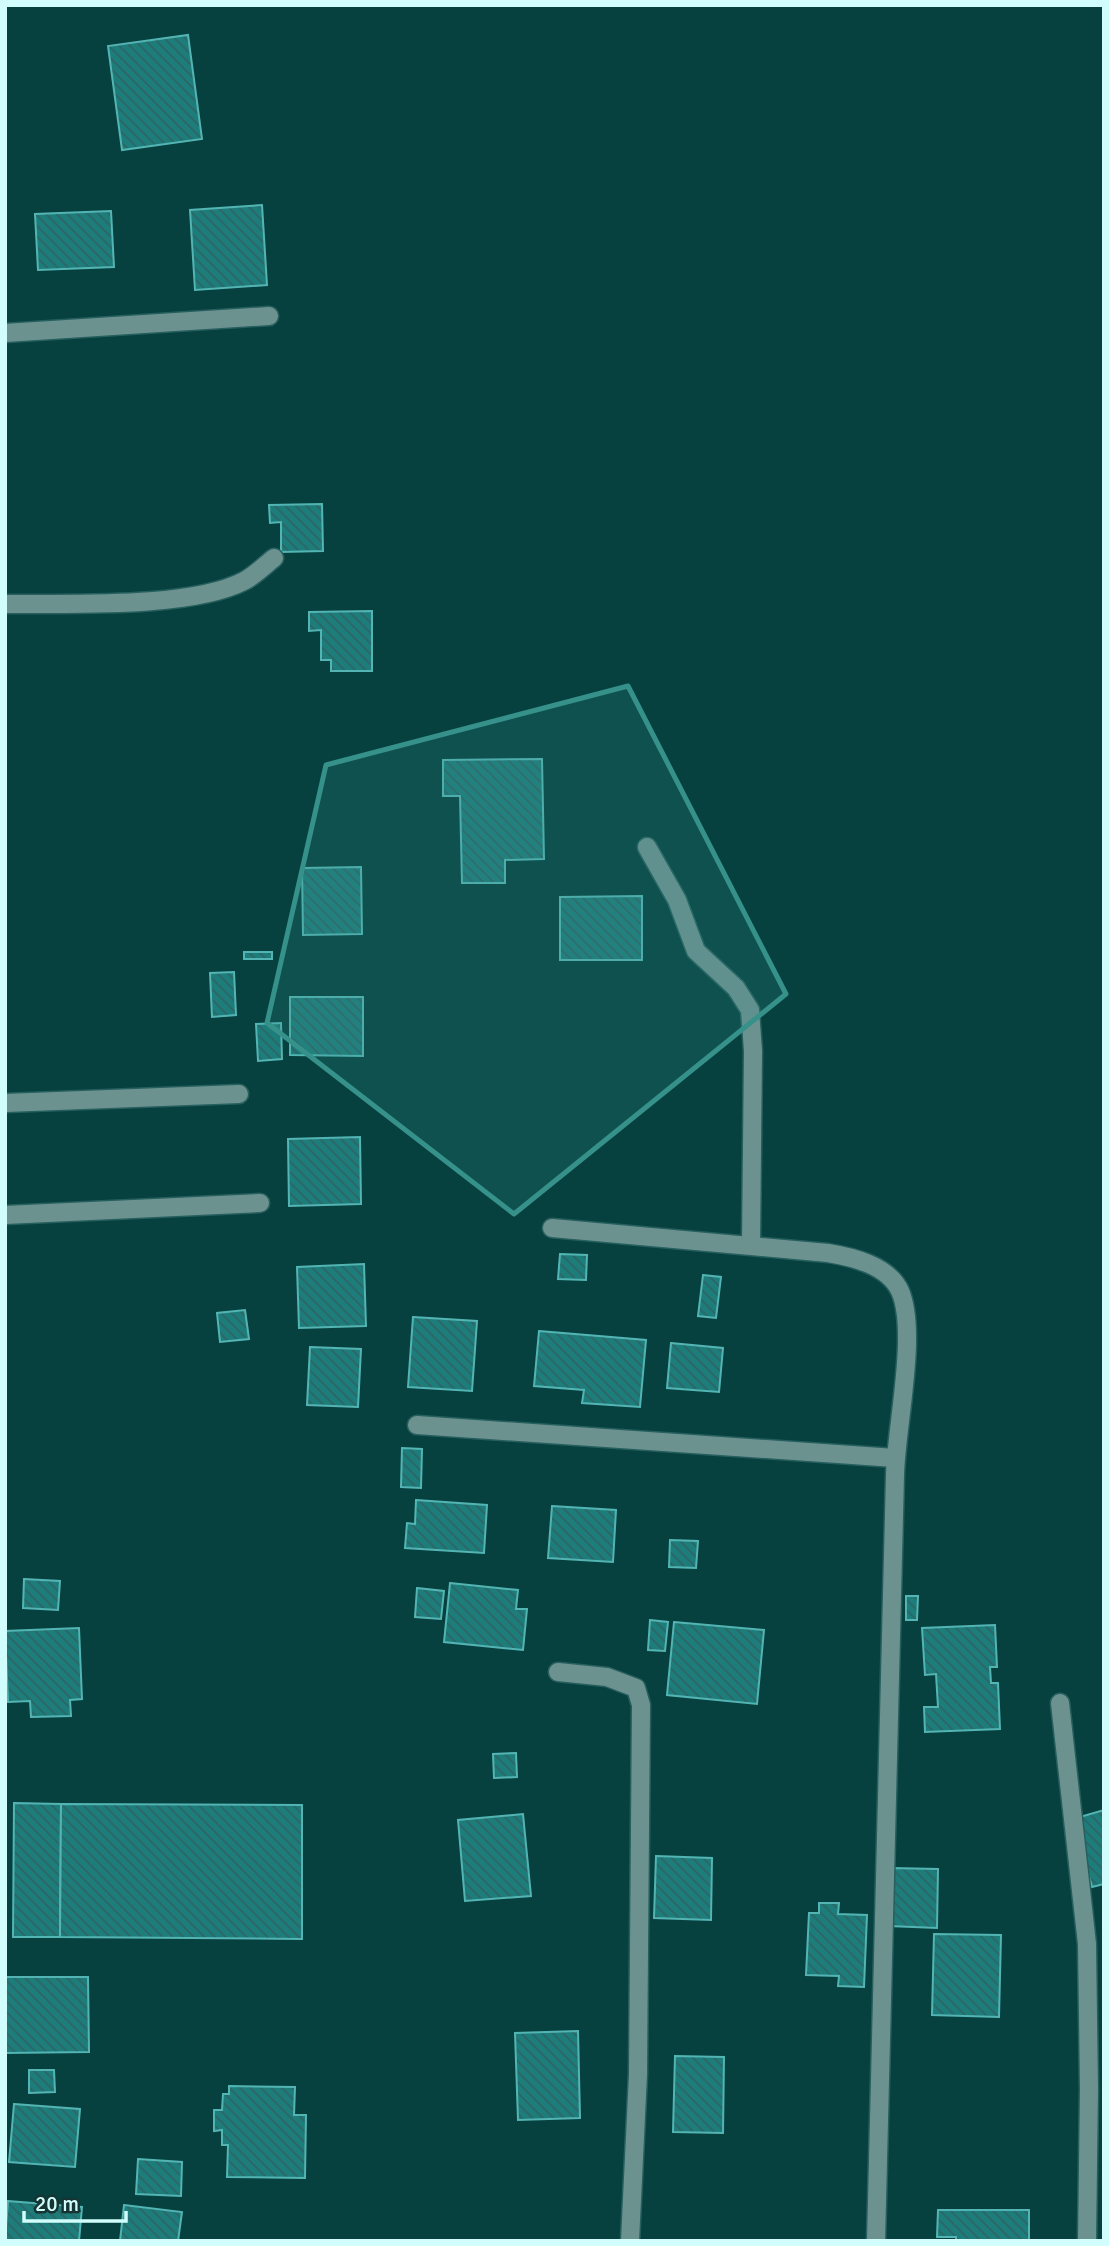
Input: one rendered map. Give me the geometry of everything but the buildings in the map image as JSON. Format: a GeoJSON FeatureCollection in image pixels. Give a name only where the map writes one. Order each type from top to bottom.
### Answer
{"type":"FeatureCollection","features":[{"type":"Feature","properties":{"kind":"street"},"geometry":{"type":"LineString","coordinates":[[5,333],[269,316]]}},
{"type":"Feature","properties":{"kind":"street"},"geometry":{"type":"LineString","coordinates":[[5,604],[134,602],[215,592],[244,581],[274,558]]}},
{"type":"Feature","properties":{"kind":"street"},"geometry":{"type":"LineString","coordinates":[[647,847],[677,900],[695,951],[736,988],[750,1010],[753,1051],[751,1244]]}},
{"type":"Feature","properties":{"kind":"street"},"geometry":{"type":"LineString","coordinates":[[5,1103],[239,1094]]}},
{"type":"Feature","properties":{"kind":"street"},"geometry":{"type":"LineString","coordinates":[[5,1215],[260,1203]]}},
{"type":"Feature","properties":{"kind":"street"},"geometry":{"type":"LineString","coordinates":[[552,1228],[751,1244],[856,1258],[879,1270],[899,1289],[907,1323],[895,1458],[876,2241]]}},
{"type":"Feature","properties":{"kind":"street"},"geometry":{"type":"LineString","coordinates":[[417,1425],[895,1458]]}},
{"type":"Feature","properties":{"kind":"street"},"geometry":{"type":"LineString","coordinates":[[558,1672],[625,1681],[636,1688],[641,1705],[638,2074],[630,2241]]}},
{"type":"Feature","properties":{"kind":"street"},"geometry":{"type":"LineString","coordinates":[[1060,1703],[1087,1944],[1087,2241]]}},
{"type":"Feature","properties":{"kind":"highlighted area"},"geometry":{"type":"Polygon","coordinates":[[[628,686],[786,994],[514,1214],[267,1023],[326,765],[628,686]]]}}]}
